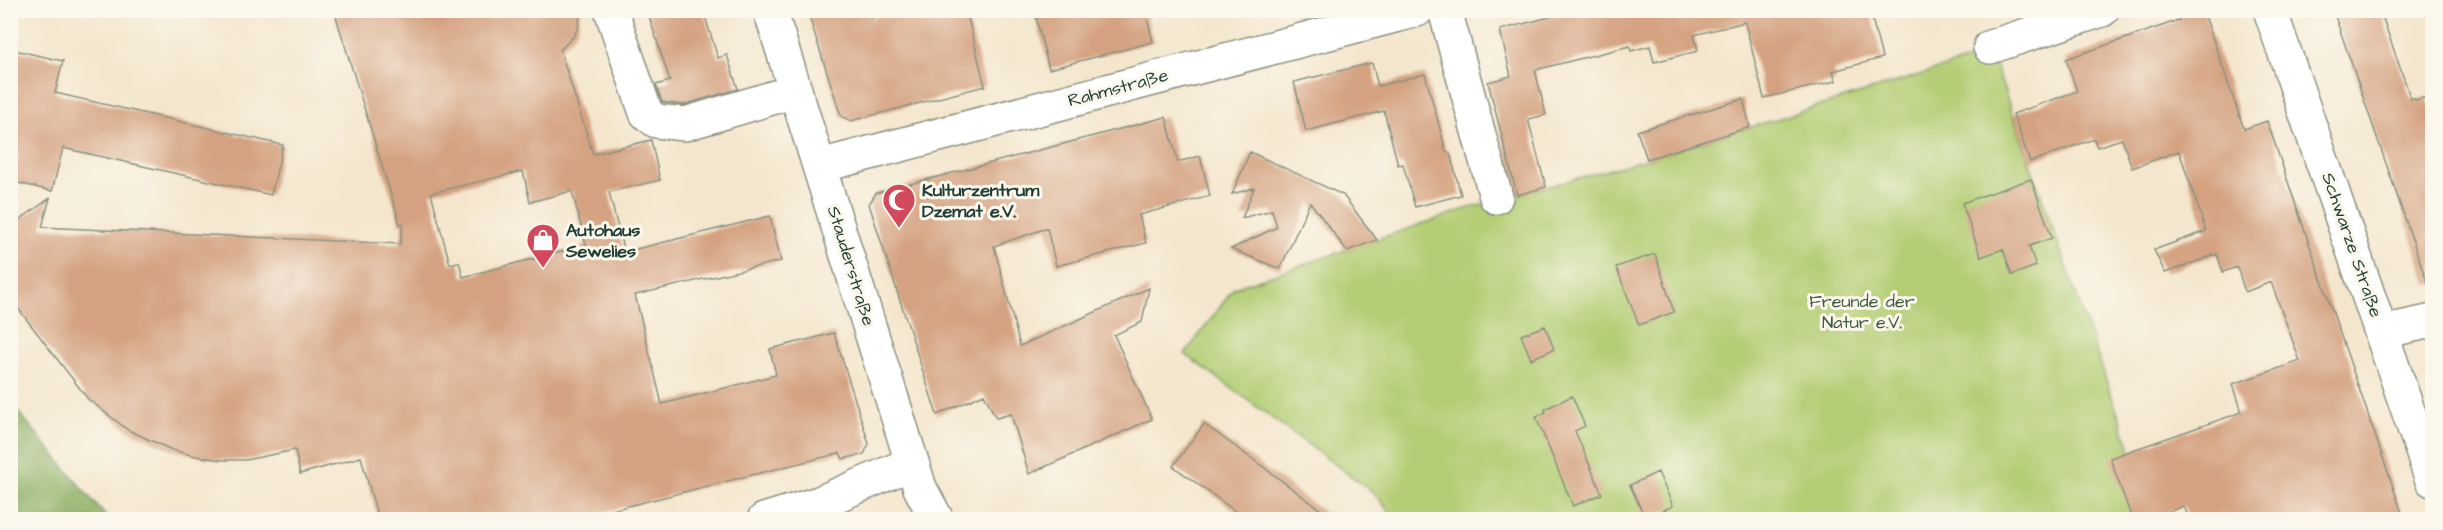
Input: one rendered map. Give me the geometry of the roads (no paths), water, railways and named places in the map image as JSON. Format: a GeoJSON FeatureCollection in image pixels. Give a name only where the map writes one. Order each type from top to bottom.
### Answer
{"type":"FeatureCollection","features":[{"type":"Feature","properties":{"kind":"street"},"geometry":{"type":"LineString","coordinates":[[611,10],[646,113],[656,121],[685,124],[795,91]]}},
{"type":"Feature","properties":{"kind":"street","name":"Stauderstraße"},"geometry":{"type":"LineString","coordinates":[[770,10],[920,488],[937,519]]}},
{"type":"Feature","properties":{"kind":"street","name":"Rahmstraße"},"geometry":{"type":"LineString","coordinates":[[820,166],[1417,10]]}},
{"type":"Feature","properties":{"kind":"street"},"geometry":{"type":"LineString","coordinates":[[1445,10],[1496,197]]}},
{"type":"Feature","properties":{"kind":"street"},"geometry":{"type":"LineString","coordinates":[[1990,46],[2102,10]]}},
{"type":"Feature","properties":{"kind":"street","name":"Schwarze Straße"},"geometry":{"type":"LineString","coordinates":[[2270,10],[2433,480]]}},
{"type":"Feature","properties":{"kind":"street"},"geometry":{"type":"LineString","coordinates":[[2382,332],[2433,321]]}},
{"type":"Feature","properties":{"kind":"street"},"geometry":{"type":"LineString","coordinates":[[764,519],[819,503],[912,463]]}},
{"type":"Feature","properties":{"kind":"place","name":"Kulturzentrum Dzemat e.V."},"geometry":{"type":"Point","coordinates":[899,229]}},
{"type":"Feature","properties":{"kind":"place","name":"Autohaus Sewelies"},"geometry":{"type":"Point","coordinates":[543,269]}},
{"type":"Feature","properties":{"kind":"park label","name":"Freunde der Natur e.V."},"geometry":{"type":"Point","coordinates":[1862,311]}}]}
